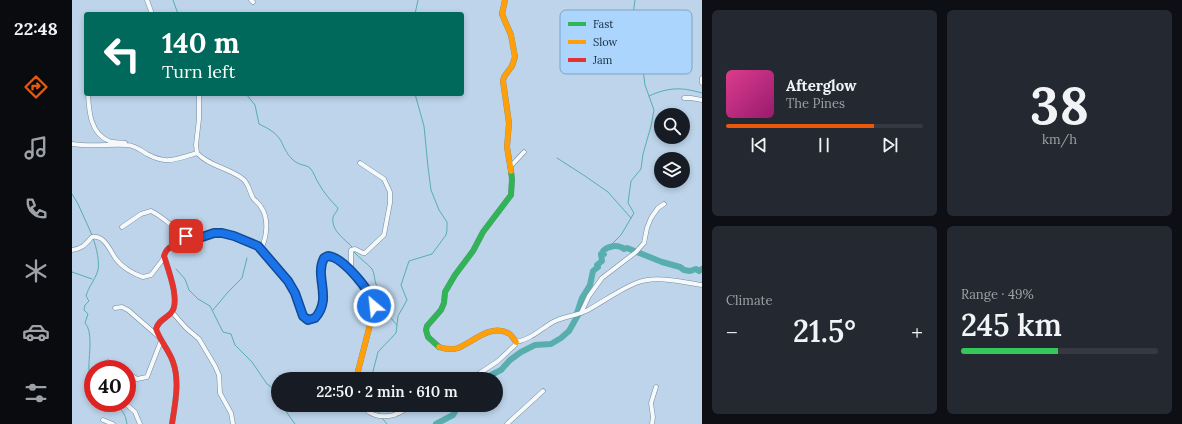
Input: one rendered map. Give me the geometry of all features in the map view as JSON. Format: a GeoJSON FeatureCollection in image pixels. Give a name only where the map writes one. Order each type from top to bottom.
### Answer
{"type":"FeatureCollection","features":[{"type":"Feature","properties":{"kind":"street"},"geometry":{"type":"LineString","coordinates":[[147,0],[151,12]]}},
{"type":"Feature","properties":{"kind":"street"},"geometry":{"type":"LineString","coordinates":[[505,0],[502,14],[511,35],[515,57],[512,66],[504,77],[503,81],[510,123],[507,143],[509,167],[512,180],[511,195],[483,232],[473,252],[455,275],[445,292],[444,303],[441,310],[427,326],[426,330],[428,337],[434,344],[439,348],[445,349],[457,348],[483,334],[498,330],[509,333],[516,342]]}},
{"type":"Feature","properties":{"kind":"street"},"geometry":{"type":"LineString","coordinates":[[702,78],[702,83]]}},
{"type":"Feature","properties":{"kind":"street"},"geometry":{"type":"LineString","coordinates":[[88,96],[90,120],[100,134],[108,141],[129,145],[157,160],[175,160],[197,152]]}},
{"type":"Feature","properties":{"kind":"street"},"geometry":{"type":"LineString","coordinates":[[199,96],[199,119],[196,145],[197,152],[206,160],[242,178],[248,184],[254,198],[262,207],[266,225],[266,238],[261,249]]}},
{"type":"Feature","properties":{"kind":"street"},"geometry":{"type":"LineString","coordinates":[[684,98],[702,100]]}},
{"type":"Feature","properties":{"kind":"street"},"geometry":{"type":"LineString","coordinates":[[72,144],[93,146],[129,145]]}},
{"type":"Feature","properties":{"kind":"street"},"geometry":{"type":"LineString","coordinates":[[509,167],[524,152]]}},
{"type":"Feature","properties":{"kind":"street"},"geometry":{"type":"LineString","coordinates":[[350,270],[352,264],[351,250],[355,249],[362,253],[365,252],[384,235],[390,203],[390,192],[384,179],[360,164]]}},
{"type":"Feature","properties":{"kind":"street"},"geometry":{"type":"LineString","coordinates":[[580,313],[589,296],[602,278],[637,251],[644,243],[651,218],[658,208],[664,204]]}},
{"type":"Feature","properties":{"kind":"street"},"geometry":{"type":"LineString","coordinates":[[122,228],[141,214],[151,211],[171,224],[179,232],[196,239]]}},
{"type":"Feature","properties":{"kind":"street"},"geometry":{"type":"LineString","coordinates":[[72,249],[79,249],[85,246],[92,237],[99,237],[120,264],[143,277],[151,274],[164,258],[165,252],[175,244],[214,233],[234,236],[258,246],[261,249],[288,281],[295,293],[303,316],[308,320],[315,318],[322,307],[324,295],[321,268],[324,258],[328,256],[334,257],[344,263],[369,293],[374,306],[372,320],[358,372]]}},
{"type":"Feature","properties":{"kind":"street"},"geometry":{"type":"LineString","coordinates":[[164,258],[174,288],[174,307],[172,312],[156,326],[156,331],[174,362],[177,396],[172,424]]}},
{"type":"Feature","properties":{"kind":"street"},"geometry":{"type":"LineString","coordinates":[[482,372],[498,361],[515,345],[516,342],[525,340],[554,322],[580,313],[637,282],[650,280],[670,280],[702,286]]}},
{"type":"Feature","properties":{"kind":"street"},"geometry":{"type":"LineString","coordinates":[[115,308],[122,307],[128,310],[160,339]]}},
{"type":"Feature","properties":{"kind":"street"},"geometry":{"type":"LineString","coordinates":[[172,312],[186,328],[199,338],[215,366],[219,375],[220,393],[231,413],[233,424]]}},
{"type":"Feature","properties":{"kind":"street"},"geometry":{"type":"LineString","coordinates":[[136,378],[147,376],[160,339]]}},
{"type":"Feature","properties":{"kind":"street"},"geometry":{"type":"LineString","coordinates":[[652,424],[653,417],[651,403],[656,387]]}},
{"type":"Feature","properties":{"kind":"street"},"geometry":{"type":"LineString","coordinates":[[507,424],[543,391]]}},
{"type":"Feature","properties":{"kind":"street"},"geometry":{"type":"LineString","coordinates":[[135,412],[140,424]]}},
{"type":"Feature","properties":{"kind":"street"},"geometry":{"type":"LineString","coordinates":[[369,412],[378,416],[395,415],[401,412]]}},
{"type":"Feature","properties":{"kind":"street"},"geometry":{"type":"LineString","coordinates":[[103,420],[113,424]]}},
{"type":"Feature","properties":{"kind":"waterway"},"geometry":{"type":"LineString","coordinates":[[173,0],[177,12]]}},
{"type":"Feature","properties":{"kind":"waterway"},"geometry":{"type":"LineString","coordinates":[[415,12],[418,0]]}},
{"type":"Feature","properties":{"kind":"waterway"},"geometry":{"type":"LineString","coordinates":[[634,10],[635,0]]}},
{"type":"Feature","properties":{"kind":"waterway"},"geometry":{"type":"LineString","coordinates":[[609,247],[621,235],[634,213],[628,203],[631,181],[641,169],[643,154],[654,110],[645,85],[644,74]]}},
{"type":"Feature","properties":{"kind":"waterway"},"geometry":{"type":"LineString","coordinates":[[649,96],[675,89],[702,93]]}},
{"type":"Feature","properties":{"kind":"waterway"},"geometry":{"type":"LineString","coordinates":[[248,96],[255,105],[259,124],[277,135],[292,159],[299,164],[310,168],[323,191],[338,208],[333,217],[334,226],[339,234],[352,247]]}},
{"type":"Feature","properties":{"kind":"waterway"},"geometry":{"type":"LineString","coordinates":[[373,372],[378,352],[396,333],[398,316],[407,300],[401,285],[409,261],[432,254],[446,235],[447,230],[447,222],[439,210],[431,190],[424,126],[416,96]]}},
{"type":"Feature","properties":{"kind":"waterway"},"geometry":{"type":"LineString","coordinates":[[557,158],[608,192],[631,218]]}},
{"type":"Feature","properties":{"kind":"waterway"},"geometry":{"type":"LineString","coordinates":[[72,194],[92,235]]}},
{"type":"Feature","properties":{"kind":"waterway"},"geometry":{"type":"LineString","coordinates":[[89,360],[90,337],[85,323],[88,314],[84,310],[85,305],[89,301],[86,296],[87,292],[98,270],[98,256],[93,238]]}},
{"type":"Feature","properties":{"kind":"waterway"},"geometry":{"type":"LineString","coordinates":[[577,313],[582,298],[590,285],[593,271],[602,261],[601,254],[604,254],[603,251],[610,247],[619,246],[624,249],[627,248],[662,262],[680,267],[684,270],[690,271],[696,269],[699,271],[702,269]]}},
{"type":"Feature","properties":{"kind":"waterway"},"geometry":{"type":"LineString","coordinates":[[354,252],[372,269],[378,289],[389,301],[391,310],[390,317],[397,325]]}},
{"type":"Feature","properties":{"kind":"waterway"},"geometry":{"type":"LineString","coordinates":[[213,310],[242,278],[247,258]]}},
{"type":"Feature","properties":{"kind":"waterway"},"geometry":{"type":"LineString","coordinates":[[176,269],[185,279],[189,290],[198,299],[210,306],[223,332],[231,334],[235,345],[252,362],[267,384],[271,387]]}},
{"type":"Feature","properties":{"kind":"waterway"},"geometry":{"type":"LineString","coordinates":[[72,272],[92,279]]}},
{"type":"Feature","properties":{"kind":"waterway"},"geometry":{"type":"LineString","coordinates":[[497,372],[521,352],[535,345],[551,344],[561,338],[569,331],[578,315]]}},
{"type":"Feature","properties":{"kind":"waterway"},"geometry":{"type":"LineString","coordinates":[[123,412],[127,424]]}},
{"type":"Feature","properties":{"kind":"waterway"},"geometry":{"type":"LineString","coordinates":[[286,412],[295,424]]}},
{"type":"Feature","properties":{"kind":"waterway"},"geometry":{"type":"LineString","coordinates":[[436,424],[453,415],[455,412]]}},
{"type":"Feature","properties":{"kind":"waterway"},"geometry":{"type":"LineString","coordinates":[[382,418],[387,424]]}},
{"type":"Feature","properties":{"kind":"traffic: fast"},"geometry":{"type":"LineString","coordinates":[[439,347],[428,337],[426,330],[427,326],[441,310],[444,303],[445,292],[455,275],[473,251],[483,232],[511,195],[511,171]]}},
{"type":"Feature","properties":{"kind":"traffic: slow"},"geometry":{"type":"LineString","coordinates":[[505,0],[502,14],[511,35],[515,57],[512,66],[504,77],[503,81],[509,123],[507,147],[511,171]]}},
{"type":"Feature","properties":{"kind":"traffic: slow"},"geometry":{"type":"LineString","coordinates":[[226,234],[258,246],[261,249],[292,287],[305,319],[312,320],[317,315],[322,305],[321,269],[324,258],[332,256],[354,273],[367,291],[374,309],[358,372]]}},
{"type":"Feature","properties":{"kind":"traffic: slow"},"geometry":{"type":"LineString","coordinates":[[439,347],[448,349],[458,348],[488,332],[495,331],[501,331],[509,334],[516,342]]}},
{"type":"Feature","properties":{"kind":"traffic: jam"},"geometry":{"type":"LineString","coordinates":[[172,424],[177,385],[175,369],[156,329],[160,322],[171,313],[174,308],[175,301],[173,285],[164,256],[166,251],[171,247],[186,240],[204,235],[220,233],[226,234]]}},
{"type":"Feature","properties":{"kind":"route"},"geometry":{"type":"LineString","coordinates":[[186,236],[196,239],[218,232],[234,236],[258,246],[288,281],[295,293],[305,319],[312,320],[315,318],[322,307],[324,295],[321,268],[322,261],[326,256],[332,256],[346,265],[369,293],[374,306]]}}]}
